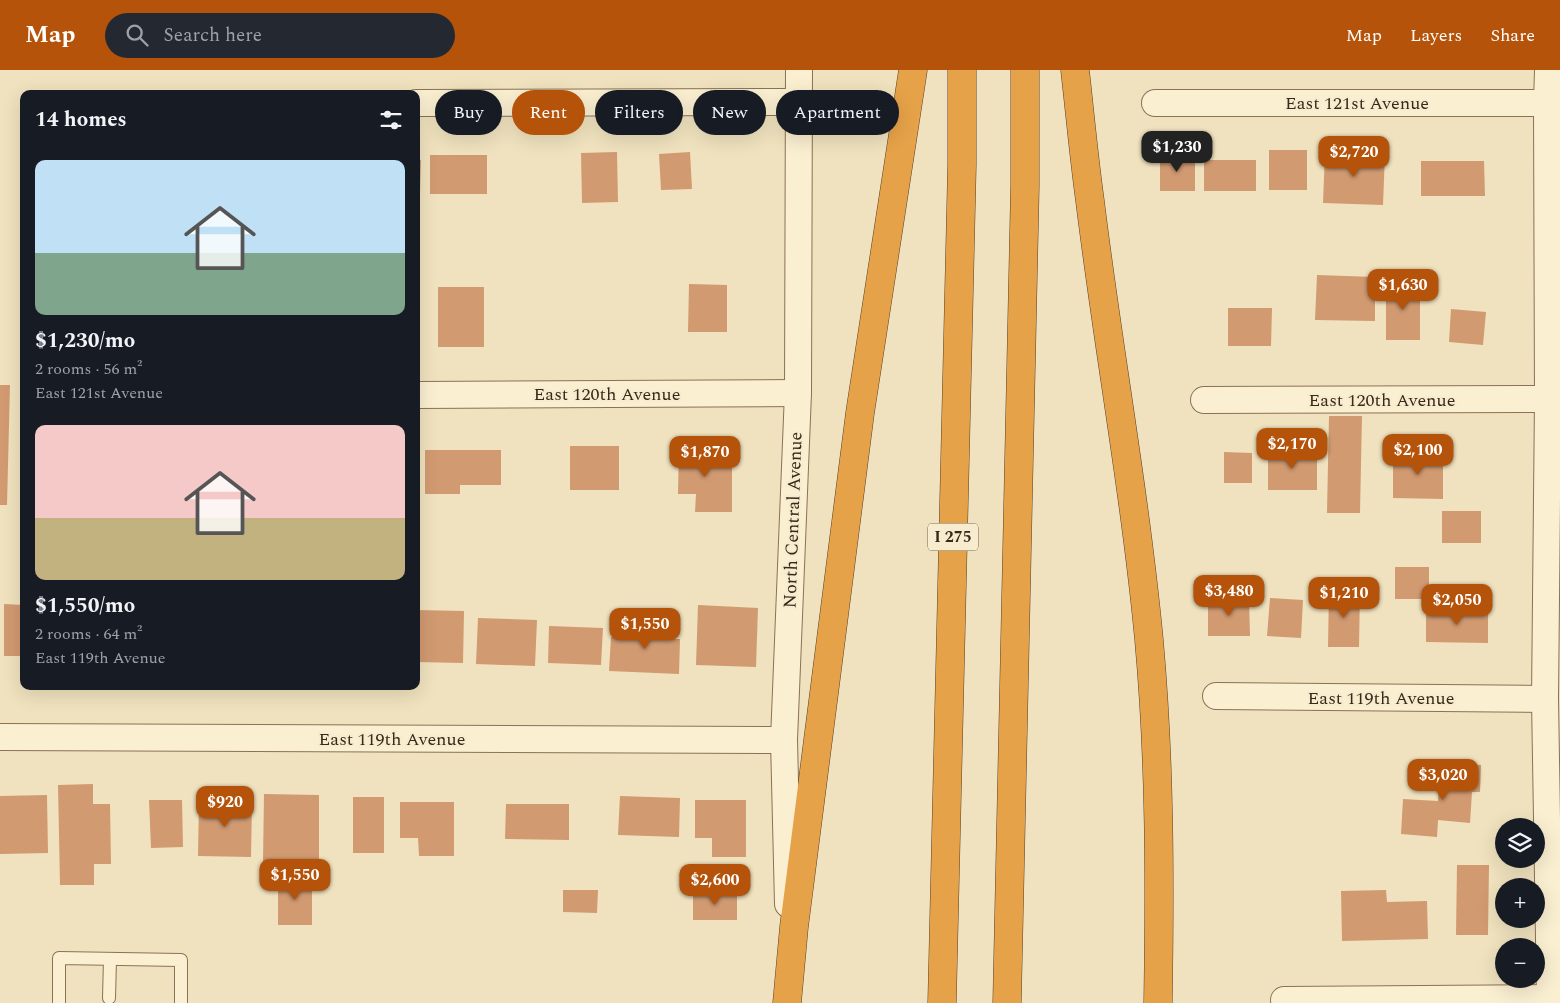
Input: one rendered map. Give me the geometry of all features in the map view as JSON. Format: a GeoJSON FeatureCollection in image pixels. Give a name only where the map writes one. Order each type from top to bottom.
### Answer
{"type":"FeatureCollection","features":[{"type":"Feature","properties":{"kind":"highway"},"geometry":{"type":"LineString","coordinates":[[787,1003],[794,926],[860,413],[913,70]]}},
{"type":"Feature","properties":{"kind":"highway","name":"I 275"},"geometry":{"type":"LineString","coordinates":[[942,1003],[962,165],[962,70]]}},
{"type":"Feature","properties":{"kind":"highway"},"geometry":{"type":"LineString","coordinates":[[1007,1003],[1025,184],[1025,70]]}},
{"type":"Feature","properties":{"kind":"highway"},"geometry":{"type":"LineString","coordinates":[[1075,70],[1090,202],[1139,554],[1150,649],[1159,831],[1158,1003]]}},
{"type":"Feature","properties":{"kind":"street","name":"North Central Avenue"},"geometry":{"type":"LineString","coordinates":[[799,70],[800,90]]}},
{"type":"Feature","properties":{"kind":"street"},"geometry":{"type":"LineString","coordinates":[[1284,1001],[1459,1001],[1555,998],[1545,699],[1553,569],[1554,399],[1553,103],[1548,70]]}},
{"type":"Feature","properties":{"kind":"street"},"geometry":{"type":"LineString","coordinates":[[420,103],[776,102]]}},
{"type":"Feature","properties":{"kind":"street","name":"East 121st Avenue"},"geometry":{"type":"LineString","coordinates":[[1155,103],[1553,103]]}},
{"type":"Feature","properties":{"kind":"street","name":"North Central Avenue"},"geometry":{"type":"LineString","coordinates":[[790,970],[784,740],[798,392],[800,135]]}},
{"type":"Feature","properties":{"kind":"street","name":"East 120th Avenue"},"geometry":{"type":"LineString","coordinates":[[420,395],[798,392]]}},
{"type":"Feature","properties":{"kind":"street","name":"East 120th Avenue"},"geometry":{"type":"LineString","coordinates":[[1204,400],[1554,399]]}},
{"type":"Feature","properties":{"kind":"street","name":"East 119th Avenue"},"geometry":{"type":"LineString","coordinates":[[1216,696],[1545,699]]}},
{"type":"Feature","properties":{"kind":"street","name":"East 119th Avenue"},"geometry":{"type":"LineString","coordinates":[[0,737],[784,740]]}},
{"type":"Feature","properties":{"kind":"lane"},"geometry":{"type":"LineString","coordinates":[[59,1003],[59,958],[181,960],[181,1003]]}},
{"type":"Feature","properties":{"kind":"lane"},"geometry":{"type":"LineString","coordinates":[[109,998],[110,959]]}},
{"type":"Feature","properties":{"kind":"building"},"geometry":{"type":"Polygon","coordinates":[[[1269,150],[1307,150],[1307,190],[1269,190],[1269,150]]]}},
{"type":"Feature","properties":{"kind":"building"},"geometry":{"type":"Polygon","coordinates":[[[617,152],[618,202],[582,203],[581,153],[617,152]]]}},
{"type":"Feature","properties":{"kind":"building"},"geometry":{"type":"Polygon","coordinates":[[[690,152],[692,189],[661,190],[659,154],[690,152]]]}},
{"type":"Feature","properties":{"kind":"building"},"geometry":{"type":"Polygon","coordinates":[[[1325,152],[1385,154],[1383,205],[1323,203],[1325,152]]]}},
{"type":"Feature","properties":{"kind":"building"},"geometry":{"type":"Polygon","coordinates":[[[430,155],[487,155],[487,194],[430,194],[430,155]]]}},
{"type":"Feature","properties":{"kind":"building"},"geometry":{"type":"Polygon","coordinates":[[[1160,155],[1195,155],[1195,191],[1160,191],[1160,155]]]}},
{"type":"Feature","properties":{"kind":"building"},"geometry":{"type":"Polygon","coordinates":[[[420,160],[421,160],[420,195],[420,160]]]}},
{"type":"Feature","properties":{"kind":"building"},"geometry":{"type":"Polygon","coordinates":[[[1204,160],[1256,160],[1256,191],[1204,191],[1204,160]]]}},
{"type":"Feature","properties":{"kind":"building"},"geometry":{"type":"Polygon","coordinates":[[[1421,161],[1484,161],[1485,196],[1421,196],[1421,161]]]}},
{"type":"Feature","properties":{"kind":"building"},"geometry":{"type":"Polygon","coordinates":[[[1317,275],[1375,277],[1375,321],[1315,320],[1317,275]]]}},
{"type":"Feature","properties":{"kind":"building"},"geometry":{"type":"Polygon","coordinates":[[[1386,282],[1420,282],[1420,340],[1386,340],[1386,282]]]}},
{"type":"Feature","properties":{"kind":"building"},"geometry":{"type":"Polygon","coordinates":[[[689,284],[727,285],[727,332],[688,332],[689,284]]]}},
{"type":"Feature","properties":{"kind":"building"},"geometry":{"type":"Polygon","coordinates":[[[438,287],[484,287],[484,347],[438,347],[438,287]]]}},
{"type":"Feature","properties":{"kind":"building"},"geometry":{"type":"Polygon","coordinates":[[[1228,308],[1272,308],[1271,346],[1228,346],[1228,308]]]}},
{"type":"Feature","properties":{"kind":"building"},"geometry":{"type":"Polygon","coordinates":[[[1451,309],[1486,312],[1483,345],[1449,342],[1451,309]]]}},
{"type":"Feature","properties":{"kind":"building"},"geometry":{"type":"Polygon","coordinates":[[[0,385],[10,385],[7,505],[0,505],[0,385]]]}},
{"type":"Feature","properties":{"kind":"building"},"geometry":{"type":"Polygon","coordinates":[[[1329,416],[1362,416],[1360,513],[1327,513],[1329,416]]]}},
{"type":"Feature","properties":{"kind":"building"},"geometry":{"type":"Polygon","coordinates":[[[679,443],[715,443],[714,460],[732,461],[732,512],[695,512],[696,494],[678,494],[679,443]]]}},
{"type":"Feature","properties":{"kind":"building"},"geometry":{"type":"Polygon","coordinates":[[[570,446],[619,446],[619,490],[570,490],[570,446]]]}},
{"type":"Feature","properties":{"kind":"building"},"geometry":{"type":"Polygon","coordinates":[[[425,450],[501,450],[501,485],[460,485],[460,494],[425,494],[425,450]]]}},
{"type":"Feature","properties":{"kind":"building"},"geometry":{"type":"Polygon","coordinates":[[[1268,450],[1317,450],[1317,490],[1268,490],[1268,450]]]}},
{"type":"Feature","properties":{"kind":"building"},"geometry":{"type":"Polygon","coordinates":[[[1224,452],[1252,453],[1252,483],[1224,483],[1224,452]]]}},
{"type":"Feature","properties":{"kind":"building"},"geometry":{"type":"Polygon","coordinates":[[[1393,453],[1443,453],[1443,499],[1393,498],[1393,453]]]}},
{"type":"Feature","properties":{"kind":"building"},"geometry":{"type":"Polygon","coordinates":[[[1442,511],[1481,511],[1481,543],[1442,543],[1442,511]]]}},
{"type":"Feature","properties":{"kind":"building"},"geometry":{"type":"Polygon","coordinates":[[[1395,567],[1429,567],[1429,599],[1395,599],[1395,567]]]}},
{"type":"Feature","properties":{"kind":"building"},"geometry":{"type":"Polygon","coordinates":[[[1329,591],[1360,591],[1359,647],[1328,647],[1329,591]]]}},
{"type":"Feature","properties":{"kind":"building"},"geometry":{"type":"Polygon","coordinates":[[[1208,598],[1249,598],[1250,636],[1208,636],[1208,598]]]}},
{"type":"Feature","properties":{"kind":"building"},"geometry":{"type":"Polygon","coordinates":[[[1270,598],[1303,600],[1301,638],[1267,636],[1270,598]]]}},
{"type":"Feature","properties":{"kind":"building"},"geometry":{"type":"Polygon","coordinates":[[[4,604],[20,605],[20,656],[4,656],[4,604]]]}},
{"type":"Feature","properties":{"kind":"building"},"geometry":{"type":"Polygon","coordinates":[[[698,605],[758,608],[756,667],[696,665],[698,605]]]}},
{"type":"Feature","properties":{"kind":"building"},"geometry":{"type":"Polygon","coordinates":[[[1426,609],[1488,610],[1488,643],[1426,642],[1426,609]]]}},
{"type":"Feature","properties":{"kind":"building"},"geometry":{"type":"Polygon","coordinates":[[[420,610],[464,611],[463,663],[420,662],[420,610]]]}},
{"type":"Feature","properties":{"kind":"building"},"geometry":{"type":"Polygon","coordinates":[[[478,618],[537,620],[535,666],[476,664],[478,618]]]}},
{"type":"Feature","properties":{"kind":"building"},"geometry":{"type":"Polygon","coordinates":[[[629,620],[663,622],[663,639],[680,639],[679,674],[609,671],[611,637],[628,638],[629,620]]]}},
{"type":"Feature","properties":{"kind":"building"},"geometry":{"type":"Polygon","coordinates":[[[549,626],[603,628],[601,665],[548,663],[549,626]]]}},
{"type":"Feature","properties":{"kind":"building"},"geometry":{"type":"Polygon","coordinates":[[[1440,763],[1481,765],[1480,792],[1472,792],[1470,823],[1438,820],[1437,837],[1401,834],[1403,799],[1438,801],[1440,763]]]}},
{"type":"Feature","properties":{"kind":"building"},"geometry":{"type":"Polygon","coordinates":[[[93,784],[93,804],[110,804],[111,864],[94,864],[94,885],[60,885],[58,785],[93,784]]]}},
{"type":"Feature","properties":{"kind":"building"},"geometry":{"type":"Polygon","coordinates":[[[264,794],[319,795],[319,863],[263,862],[264,794]]]}},
{"type":"Feature","properties":{"kind":"building"},"geometry":{"type":"Polygon","coordinates":[[[47,795],[48,853],[0,854],[0,796],[47,795]]]}},
{"type":"Feature","properties":{"kind":"building"},"geometry":{"type":"Polygon","coordinates":[[[620,796],[680,798],[679,837],[618,835],[620,796]]]}},
{"type":"Feature","properties":{"kind":"building"},"geometry":{"type":"Polygon","coordinates":[[[353,797],[384,797],[384,853],[353,853],[353,797]]]}},
{"type":"Feature","properties":{"kind":"building"},"geometry":{"type":"Polygon","coordinates":[[[149,800],[182,800],[183,847],[151,848],[149,800]]]}},
{"type":"Feature","properties":{"kind":"building"},"geometry":{"type":"Polygon","coordinates":[[[199,800],[252,801],[251,857],[198,856],[199,800]]]}},
{"type":"Feature","properties":{"kind":"building"},"geometry":{"type":"Polygon","coordinates":[[[695,800],[746,800],[746,857],[712,857],[712,838],[695,838],[695,800]]]}},
{"type":"Feature","properties":{"kind":"building"},"geometry":{"type":"Polygon","coordinates":[[[400,802],[454,802],[454,856],[419,856],[418,838],[400,838],[400,802]]]}},
{"type":"Feature","properties":{"kind":"building"},"geometry":{"type":"Polygon","coordinates":[[[506,804],[569,804],[569,840],[505,839],[506,804]]]}},
{"type":"Feature","properties":{"kind":"building"},"geometry":{"type":"Polygon","coordinates":[[[1457,865],[1489,865],[1488,935],[1456,935],[1457,865]]]}},
{"type":"Feature","properties":{"kind":"building"},"geometry":{"type":"Polygon","coordinates":[[[278,878],[312,878],[312,925],[278,925],[278,878]]]}},
{"type":"Feature","properties":{"kind":"building"},"geometry":{"type":"Polygon","coordinates":[[[563,890],[598,890],[597,913],[563,912],[563,890]]]}},
{"type":"Feature","properties":{"kind":"building"},"geometry":{"type":"Polygon","coordinates":[[[1386,890],[1387,902],[1427,901],[1428,939],[1342,941],[1341,891],[1386,890]]]}},
{"type":"Feature","properties":{"kind":"building"},"geometry":{"type":"Polygon","coordinates":[[[693,892],[737,892],[737,920],[693,920],[693,892]]]}}]}
